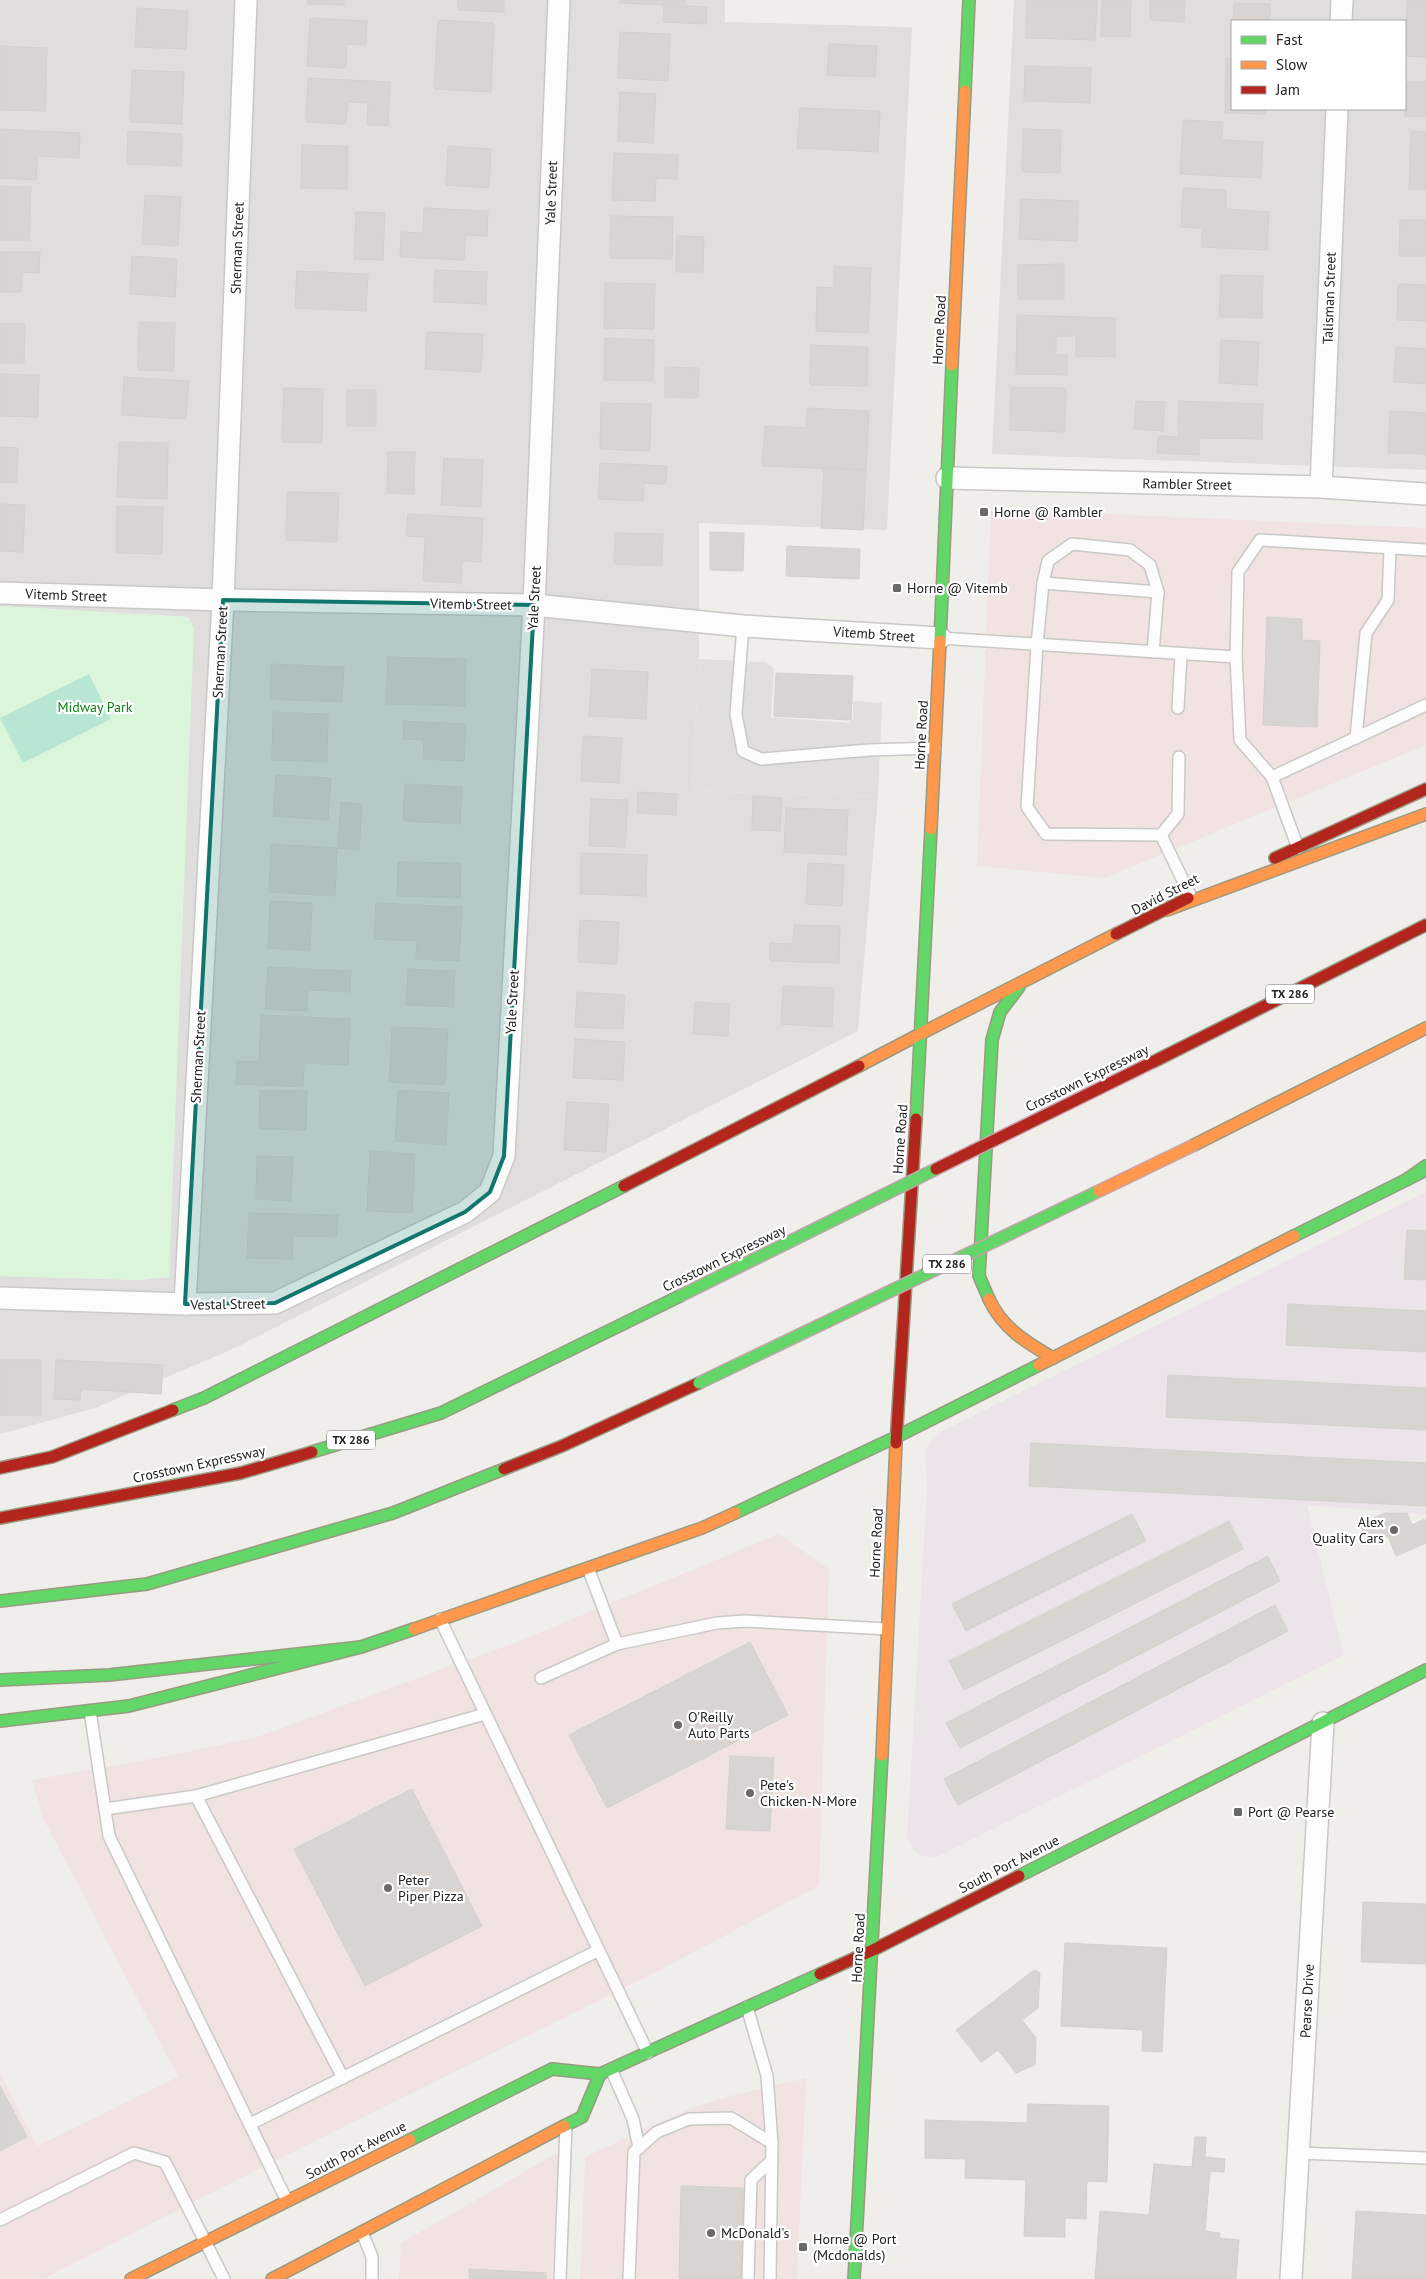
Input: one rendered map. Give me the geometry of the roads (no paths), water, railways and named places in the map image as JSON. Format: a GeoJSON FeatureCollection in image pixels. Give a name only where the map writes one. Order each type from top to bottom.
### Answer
{"type":"FeatureCollection","features":[{"type":"Feature","properties":{"kind":"main road","name":"Horne Road"},"geometry":{"type":"LineString","coordinates":[[854,2279],[873,1950],[896,1437],[922,1033],[969,0]]}},
{"type":"Feature","properties":{"kind":"main road","name":"David Street"},"geometry":{"type":"LineString","coordinates":[[0,1468],[52,1458],[204,1398],[417,1292],[1191,897],[1426,789]]}},
{"type":"Feature","properties":{"kind":"main road"},"geometry":{"type":"LineString","coordinates":[[1166,910],[1426,814]]}},
{"type":"Feature","properties":{"kind":"main road","name":"Crosstown Expressway"},"geometry":{"type":"LineString","coordinates":[[0,1518],[241,1473],[441,1413],[1153,1062],[1426,925]]}},
{"type":"Feature","properties":{"kind":"main road"},"geometry":{"type":"LineString","coordinates":[[1021,984],[1000,1012],[992,1040],[979,1276],[987,1298],[1000,1321],[1017,1337],[1053,1358]]}},
{"type":"Feature","properties":{"kind":"main road","name":"TX 286"},"geometry":{"type":"LineString","coordinates":[[0,1600],[147,1584],[393,1513],[562,1446],[699,1383],[1194,1145],[1426,1028]]}},
{"type":"Feature","properties":{"kind":"main road"},"geometry":{"type":"LineString","coordinates":[[1406,1180],[1426,1166]]}},
{"type":"Feature","properties":{"kind":"main road"},"geometry":{"type":"LineString","coordinates":[[0,1722],[128,1706],[361,1647],[702,1528],[896,1437],[1426,1170]]}},
{"type":"Feature","properties":{"kind":"main road"},"geometry":{"type":"LineString","coordinates":[[0,1680],[109,1675],[361,1647]]}},
{"type":"Feature","properties":{"kind":"main road","name":"South Port Avenue"},"geometry":{"type":"LineString","coordinates":[[131,2279],[552,2069],[600,2074],[873,1950],[1426,1670]]}},
{"type":"Feature","properties":{"kind":"main road"},"geometry":{"type":"LineString","coordinates":[[272,2279],[582,2117],[600,2074]]}},
{"type":"Feature","properties":{"kind":"street","name":"Sherman Street"},"geometry":{"type":"LineString","coordinates":[[185,1304],[223,600],[246,0]]}},
{"type":"Feature","properties":{"kind":"street","name":"Yale Street"},"geometry":{"type":"LineString","coordinates":[[490,1192],[504,1156],[534,605],[559,0]]}},
{"type":"Feature","properties":{"kind":"street"},"geometry":{"type":"LineString","coordinates":[[1341,20],[1342,0]]}},
{"type":"Feature","properties":{"kind":"street","name":"Talisman Street"},"geometry":{"type":"LineString","coordinates":[[1321,488],[1337,110]]}},
{"type":"Feature","properties":{"kind":"street","name":"Rambler Street"},"geometry":{"type":"LineString","coordinates":[[947,478],[1321,488],[1426,494]]}},
{"type":"Feature","properties":{"kind":"street","name":"Vitemb Street"},"geometry":{"type":"LineString","coordinates":[[0,593],[223,600],[534,605],[743,626],[940,638]]}},
{"type":"Feature","properties":{"kind":"street","name":"Vestal Street"},"geometry":{"type":"LineString","coordinates":[[0,1298],[185,1304],[275,1303],[465,1212],[490,1192]]}},
{"type":"Feature","properties":{"kind":"street","name":"Pearse Drive"},"geometry":{"type":"LineString","coordinates":[[1292,2279],[1323,1723]]}},
{"type":"Feature","properties":{"kind":"lane"},"geometry":{"type":"LineString","coordinates":[[1298,848],[1272,777],[1240,740],[1236,657],[1238,572],[1260,540],[1426,550]]}},
{"type":"Feature","properties":{"kind":"lane"},"geometry":{"type":"LineString","coordinates":[[1153,652],[1158,592],[1150,565],[1130,550],[1072,544],[1048,561],[1043,584],[1037,645],[1027,807],[1046,834],[1161,835]]}},
{"type":"Feature","properties":{"kind":"lane"},"geometry":{"type":"LineString","coordinates":[[1356,738],[1366,633],[1388,600],[1390,549]]}},
{"type":"Feature","properties":{"kind":"lane"},"geometry":{"type":"LineString","coordinates":[[1043,584],[1158,592]]}},
{"type":"Feature","properties":{"kind":"lane"},"geometry":{"type":"LineString","coordinates":[[743,626],[736,714],[743,751],[761,759],[869,750],[935,748]]}},
{"type":"Feature","properties":{"kind":"lane"},"geometry":{"type":"LineString","coordinates":[[940,638],[1181,655],[1236,657]]}},
{"type":"Feature","properties":{"kind":"lane"},"geometry":{"type":"LineString","coordinates":[[1178,708],[1181,655]]}},
{"type":"Feature","properties":{"kind":"lane"},"geometry":{"type":"LineString","coordinates":[[1272,777],[1426,705]]}},
{"type":"Feature","properties":{"kind":"lane"},"geometry":{"type":"LineString","coordinates":[[1161,835],[1178,814],[1180,757]]}},
{"type":"Feature","properties":{"kind":"lane"},"geometry":{"type":"LineString","coordinates":[[1161,835],[1191,897]]}},
{"type":"Feature","properties":{"kind":"lane"},"geometry":{"type":"LineString","coordinates":[[588,1568],[617,1644]]}},
{"type":"Feature","properties":{"kind":"lane"},"geometry":{"type":"LineString","coordinates":[[440,1619],[597,1951],[648,2053]]}},
{"type":"Feature","properties":{"kind":"lane"},"geometry":{"type":"LineString","coordinates":[[541,1678],[617,1644],[716,1623],[746,1621],[887,1629]]}},
{"type":"Feature","properties":{"kind":"lane"},"geometry":{"type":"LineString","coordinates":[[90,1711],[109,1836],[287,2201]]}},
{"type":"Feature","properties":{"kind":"lane"},"geometry":{"type":"LineString","coordinates":[[105,1809],[196,1796],[485,1714]]}},
{"type":"Feature","properties":{"kind":"lane"},"geometry":{"type":"LineString","coordinates":[[196,1796],[343,2078]]}},
{"type":"Feature","properties":{"kind":"lane"},"geometry":{"type":"LineString","coordinates":[[250,2124],[597,1951]]}},
{"type":"Feature","properties":{"kind":"lane"},"geometry":{"type":"LineString","coordinates":[[746,2007],[767,2076],[772,2142],[770,2279]]}},
{"type":"Feature","properties":{"kind":"lane"},"geometry":{"type":"LineString","coordinates":[[611,2069],[633,2119],[639,2148]]}},
{"type":"Feature","properties":{"kind":"lane"},"geometry":{"type":"LineString","coordinates":[[629,2279],[634,2152],[657,2132],[689,2119],[731,2118],[772,2142]]}},
{"type":"Feature","properties":{"kind":"lane"},"geometry":{"type":"LineString","coordinates":[[560,2279],[566,2125]]}},
{"type":"Feature","properties":{"kind":"lane"},"geometry":{"type":"LineString","coordinates":[[0,2220],[134,2153],[165,2162],[224,2279]]}},
{"type":"Feature","properties":{"kind":"lane"},"geometry":{"type":"LineString","coordinates":[[1298,2153],[1426,2158]]}},
{"type":"Feature","properties":{"kind":"lane"},"geometry":{"type":"LineString","coordinates":[[748,2279],[751,2180],[772,2160]]}},
{"type":"Feature","properties":{"kind":"lane"},"geometry":{"type":"LineString","coordinates":[[362,2232],[372,2257],[372,2279]]}},
{"type":"Feature","properties":{"kind":"place","name":"Horne @ Rambler"},"geometry":{"type":"Point","coordinates":[984,512]}},
{"type":"Feature","properties":{"kind":"place","name":"Horne @ Vitemb"},"geometry":{"type":"Point","coordinates":[897,588]}},
{"type":"Feature","properties":{"kind":"place","name":"Alex Quality Cars"},"geometry":{"type":"Point","coordinates":[1394,1530]}},
{"type":"Feature","properties":{"kind":"place","name":"O'Reilly Auto Parts"},"geometry":{"type":"Point","coordinates":[678,1725]}},
{"type":"Feature","properties":{"kind":"place","name":"Pete's Chicken-N-More"},"geometry":{"type":"Point","coordinates":[750,1793]}},
{"type":"Feature","properties":{"kind":"place","name":"Port @ Pearse"},"geometry":{"type":"Point","coordinates":[1238,1812]}},
{"type":"Feature","properties":{"kind":"place","name":"Peter Piper Pizza"},"geometry":{"type":"Point","coordinates":[388,1888]}},
{"type":"Feature","properties":{"kind":"place","name":"McDonald's"},"geometry":{"type":"Point","coordinates":[711,2233]}},
{"type":"Feature","properties":{"kind":"place","name":"Horne @ Port (Mcdonalds)"},"geometry":{"type":"Point","coordinates":[803,2247]}},
{"type":"Feature","properties":{"kind":"park label","name":"Midway Park"},"geometry":{"type":"Point","coordinates":[95,707]}}]}
